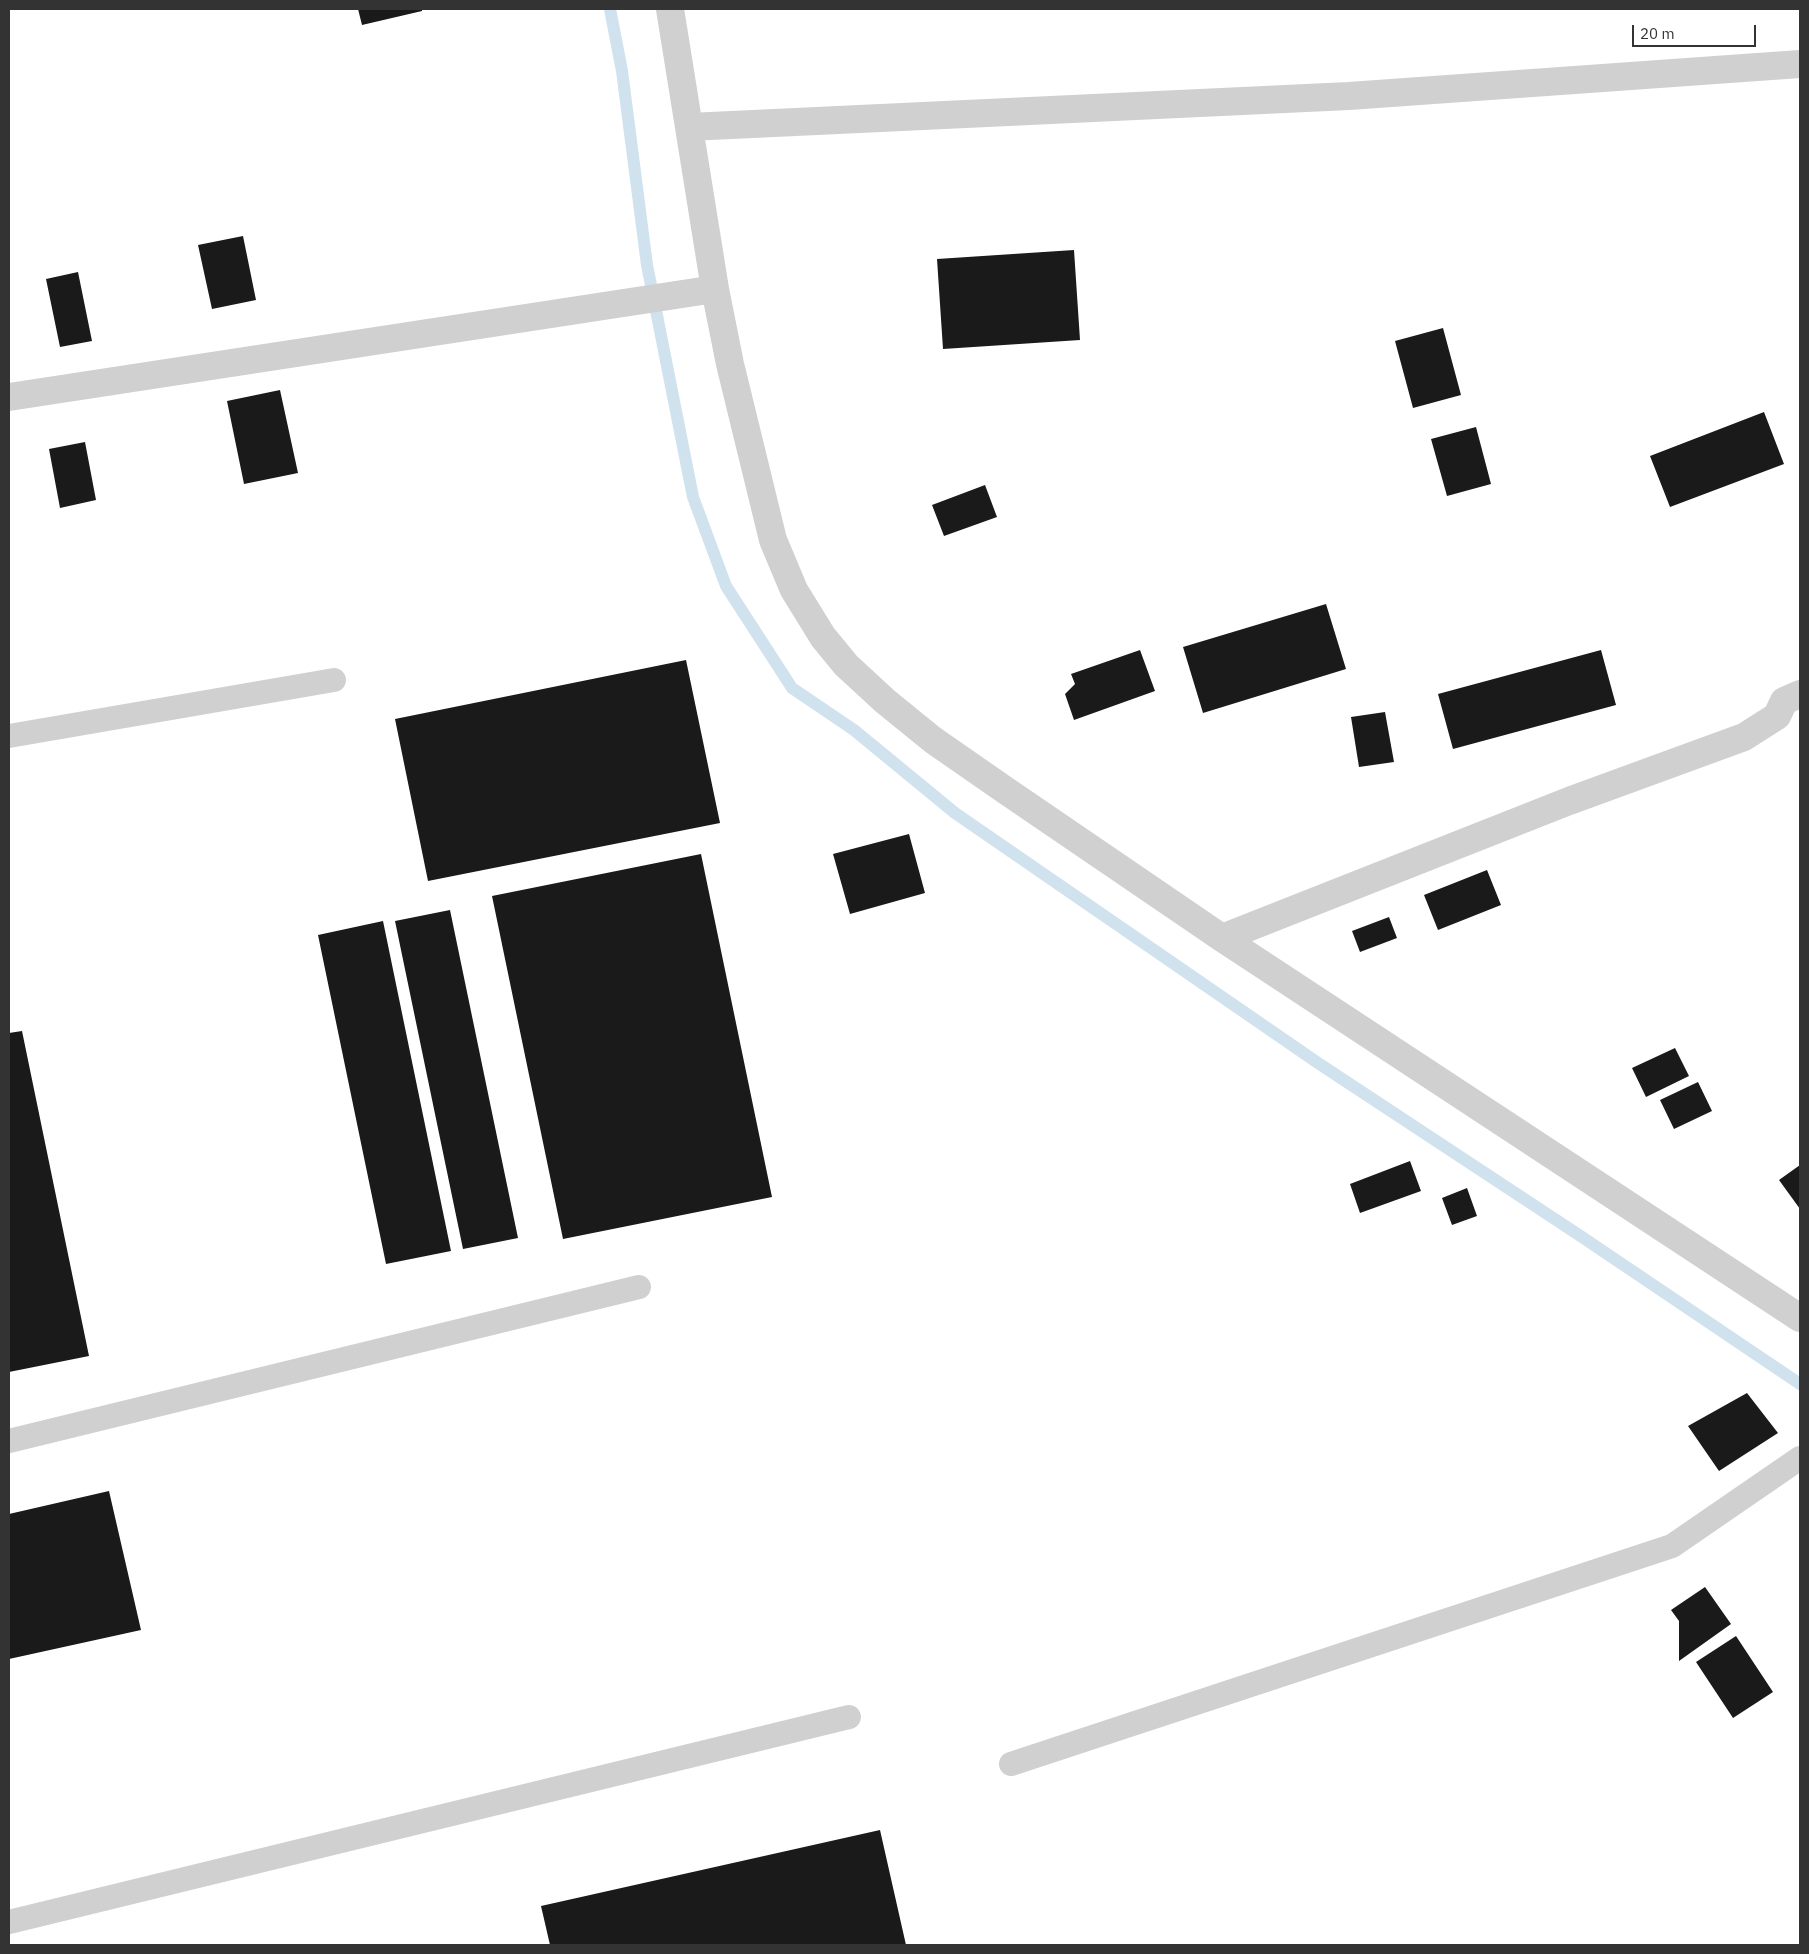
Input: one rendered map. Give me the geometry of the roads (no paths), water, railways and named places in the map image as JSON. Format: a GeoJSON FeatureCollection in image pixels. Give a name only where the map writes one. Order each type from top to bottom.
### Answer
{"type":"FeatureCollection","features":[{"type":"Feature","properties":{"kind":"street"},"geometry":{"type":"LineString","coordinates":[[670,9],[715,289],[730,364],[773,540],[794,590],[823,637],[846,665],[885,701],[933,740],[1222,938],[1800,1318]]}},
{"type":"Feature","properties":{"kind":"street"},"geometry":{"type":"LineString","coordinates":[[689,126],[1349,96],[1800,64]]}},
{"type":"Feature","properties":{"kind":"street"},"geometry":{"type":"LineString","coordinates":[[9,397],[715,289]]}},
{"type":"Feature","properties":{"kind":"street"},"geometry":{"type":"LineString","coordinates":[[1222,938],[1569,800],[1744,737],[1777,716],[1784,701],[1800,694]]}},
{"type":"Feature","properties":{"kind":"lane"},"geometry":{"type":"LineString","coordinates":[[9,736],[334,680]]}},
{"type":"Feature","properties":{"kind":"lane"},"geometry":{"type":"LineString","coordinates":[[9,1440],[639,1287]]}},
{"type":"Feature","properties":{"kind":"lane"},"geometry":{"type":"LineString","coordinates":[[1011,1764],[1672,1546],[1800,1458]]}},
{"type":"Feature","properties":{"kind":"lane"},"geometry":{"type":"LineString","coordinates":[[9,1922],[849,1717]]}},
{"type":"Feature","properties":{"kind":"waterway"},"geometry":{"type":"LineString","coordinates":[[610,9],[622,71],[647,265],[693,497],[726,586],[792,688],[854,730],[955,813],[1318,1063],[1582,1237],[1800,1384]]}}]}
